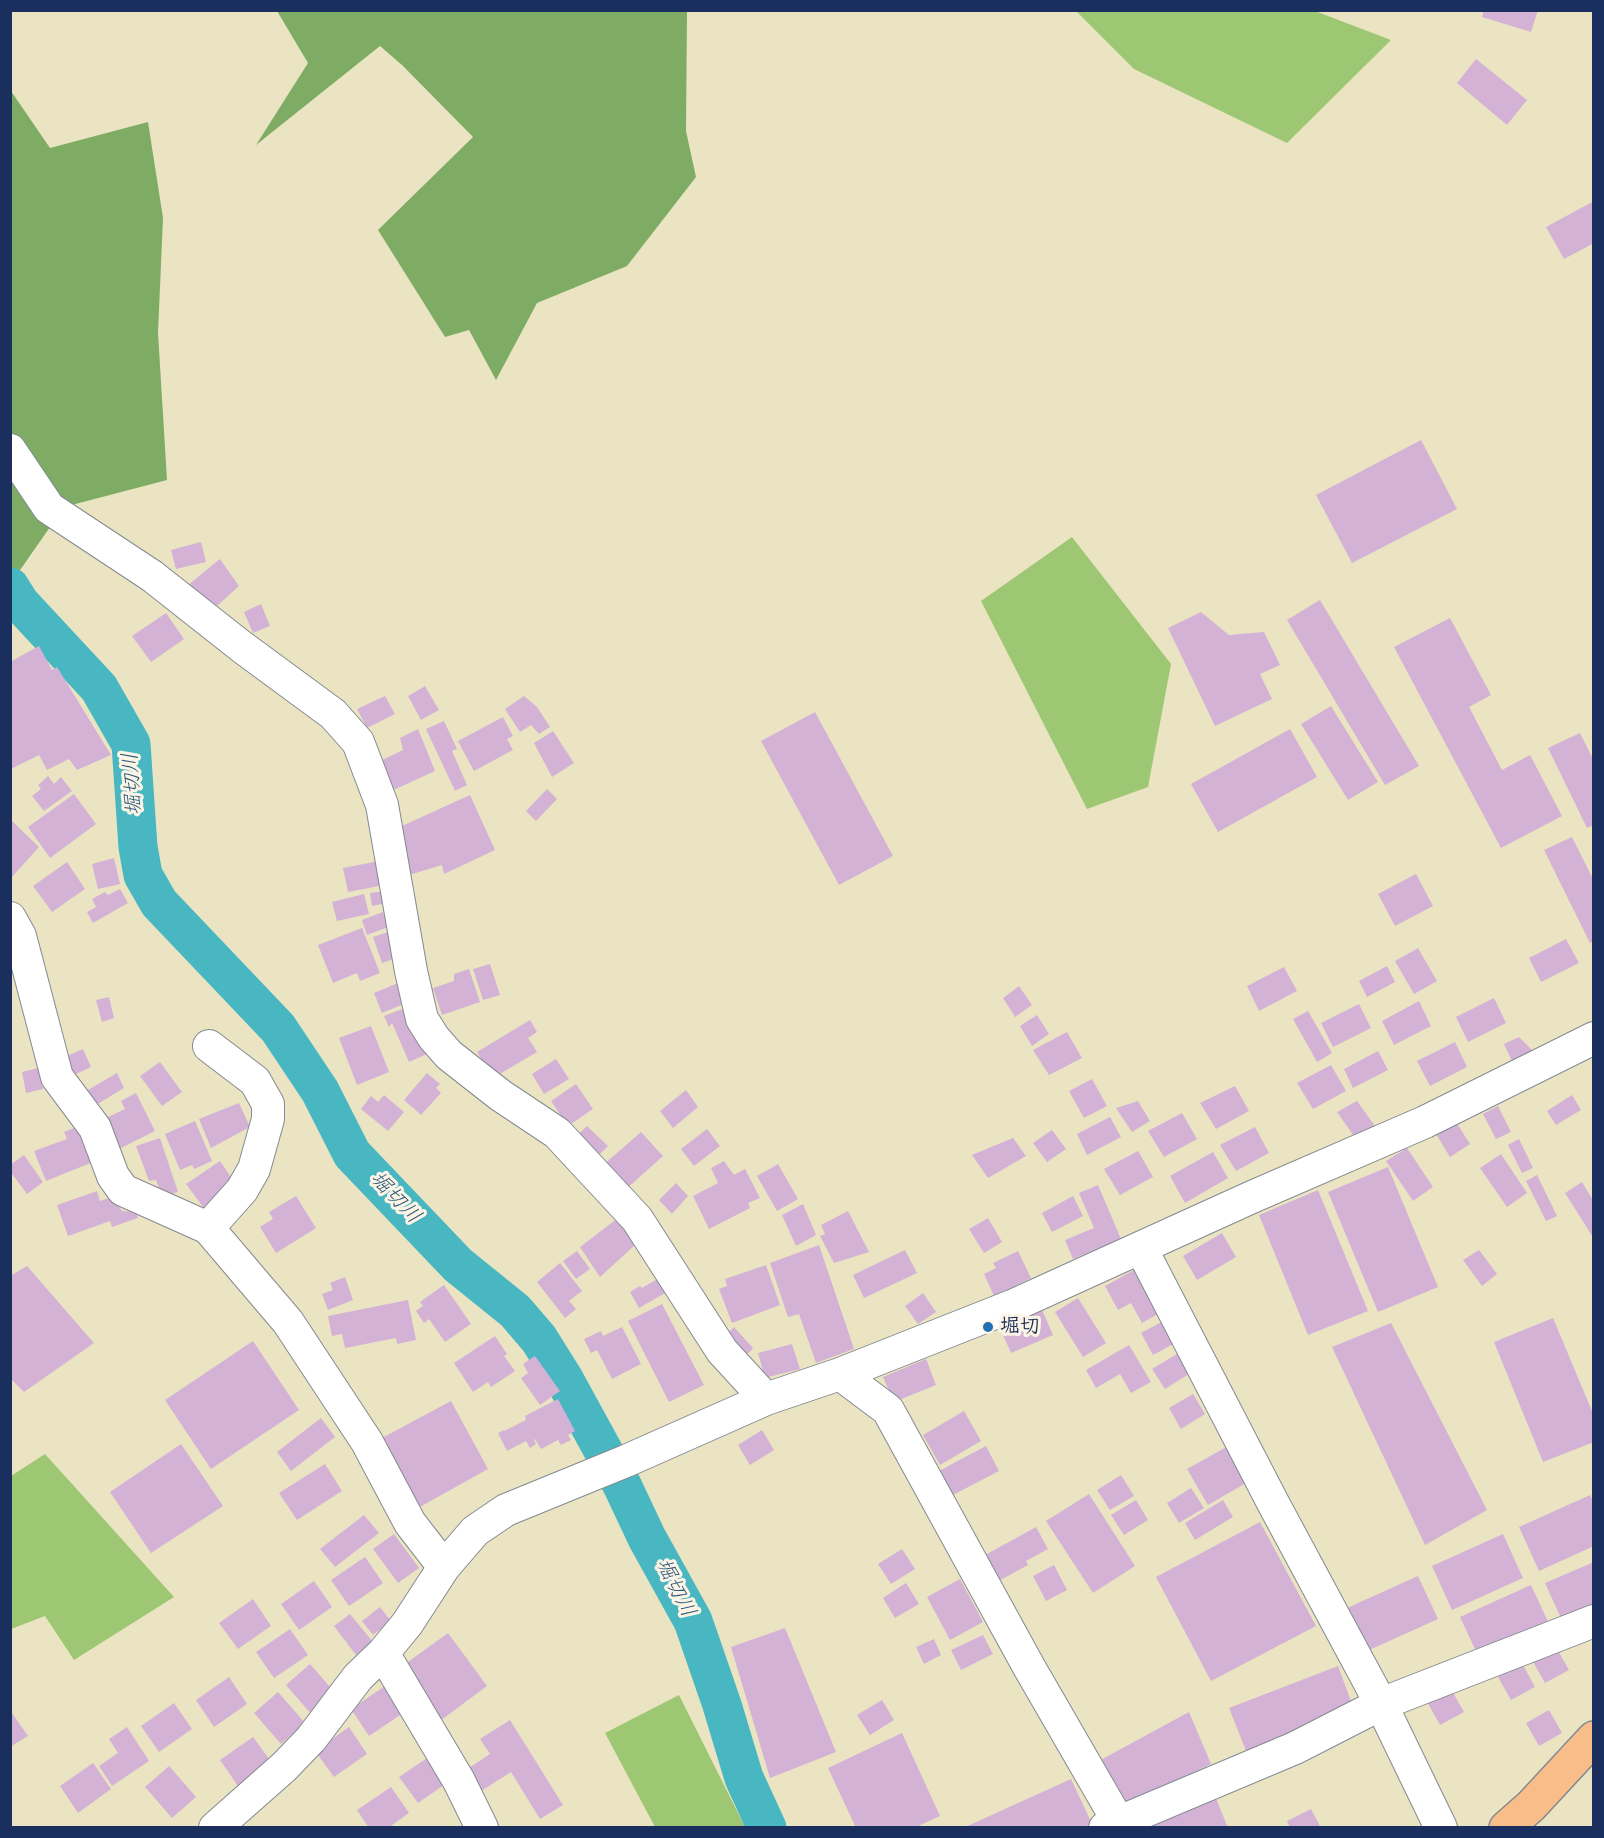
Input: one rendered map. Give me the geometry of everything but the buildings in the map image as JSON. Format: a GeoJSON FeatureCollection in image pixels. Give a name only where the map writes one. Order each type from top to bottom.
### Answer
{"type":"FeatureCollection","features":[{"type":"Feature","properties":{"kind":"highway"},"geometry":{"type":"LineString","coordinates":[[1506,1827],[1532,1806],[1593,1738]]}},
{"type":"Feature","properties":{"kind":"street"},"geometry":{"type":"LineString","coordinates":[[10,450],[49,508],[152,576],[242,647],[333,714],[358,742],[382,805],[411,971],[422,1019],[434,1038],[449,1054],[500,1095],[557,1133],[637,1219],[722,1351],[766,1400]]}},
{"type":"Feature","properties":{"kind":"street"},"geometry":{"type":"LineString","coordinates":[[10,918],[20,936],[57,1077],[95,1128],[113,1176],[123,1190],[208,1228],[288,1322],[367,1442],[410,1523],[444,1567]]}},
{"type":"Feature","properties":{"kind":"street"},"geometry":{"type":"LineString","coordinates":[[215,1827],[284,1767],[311,1739],[358,1677],[383,1653],[407,1624],[444,1567],[476,1531],[506,1510],[766,1400],[840,1374],[1012,1306],[1252,1197],[1425,1122],[1593,1038]]}},
{"type":"Feature","properties":{"kind":"street"},"geometry":{"type":"LineString","coordinates":[[208,1228],[242,1190],[254,1169],[268,1119],[268,1104],[255,1081],[209,1046]]}},
{"type":"Feature","properties":{"kind":"street"},"geometry":{"type":"LineString","coordinates":[[1141,1248],[1272,1501],[1381,1704],[1441,1827]]}},
{"type":"Feature","properties":{"kind":"street"},"geometry":{"type":"LineString","coordinates":[[840,1374],[888,1410],[1115,1825],[1295,1748],[1381,1704],[1593,1621]]}},
{"type":"Feature","properties":{"kind":"street"},"geometry":{"type":"LineString","coordinates":[[383,1653],[459,1781],[482,1827]]}},
{"type":"Feature","properties":{"kind":"green space"},"geometry":{"type":"Polygon","coordinates":[[[1197,10],[1202,12],[1212,10],[1315,11],[1391,40],[1287,143],[1134,69],[1076,11],[1197,10]]]}},
{"type":"Feature","properties":{"kind":"green space"},"geometry":{"type":"Polygon","coordinates":[[[277,11],[687,11],[686,131],[696,177],[627,266],[537,303],[496,380],[469,330],[445,337],[378,230],[473,137],[402,65],[380,46],[256,145],[308,63],[277,11]]]}},
{"type":"Feature","properties":{"kind":"green space"},"geometry":{"type":"Polygon","coordinates":[[[11,91],[50,148],[148,122],[163,218],[158,333],[167,480],[64,507],[11,583],[11,91]]]}},
{"type":"Feature","properties":{"kind":"green space"},"geometry":{"type":"Polygon","coordinates":[[[1072,537],[1171,664],[1148,787],[1087,809],[981,601],[1072,537]]]}},
{"type":"Feature","properties":{"kind":"green space"},"geometry":{"type":"Polygon","coordinates":[[[45,1454],[174,1597],[74,1660],[45,1616],[11,1629],[11,1476],[45,1454]]]}},
{"type":"Feature","properties":{"kind":"green space"},"geometry":{"type":"Polygon","coordinates":[[[679,1695],[745,1827],[655,1827],[605,1733],[679,1695]]]}},
{"type":"Feature","properties":{"kind":"waterway","name":"堀切川"},"geometry":{"type":"LineString","coordinates":[[10,587],[20,603],[99,688],[131,744],[138,847],[143,875],[159,903],[278,1028],[320,1091],[352,1154],[458,1265],[515,1311],[539,1339],[564,1379],[693,1621],[744,1778],[767,1828]]}},
{"type":"Feature","properties":{"kind":"place","name":"堀切"},"geometry":{"type":"Point","coordinates":[988,1327]}}]}
